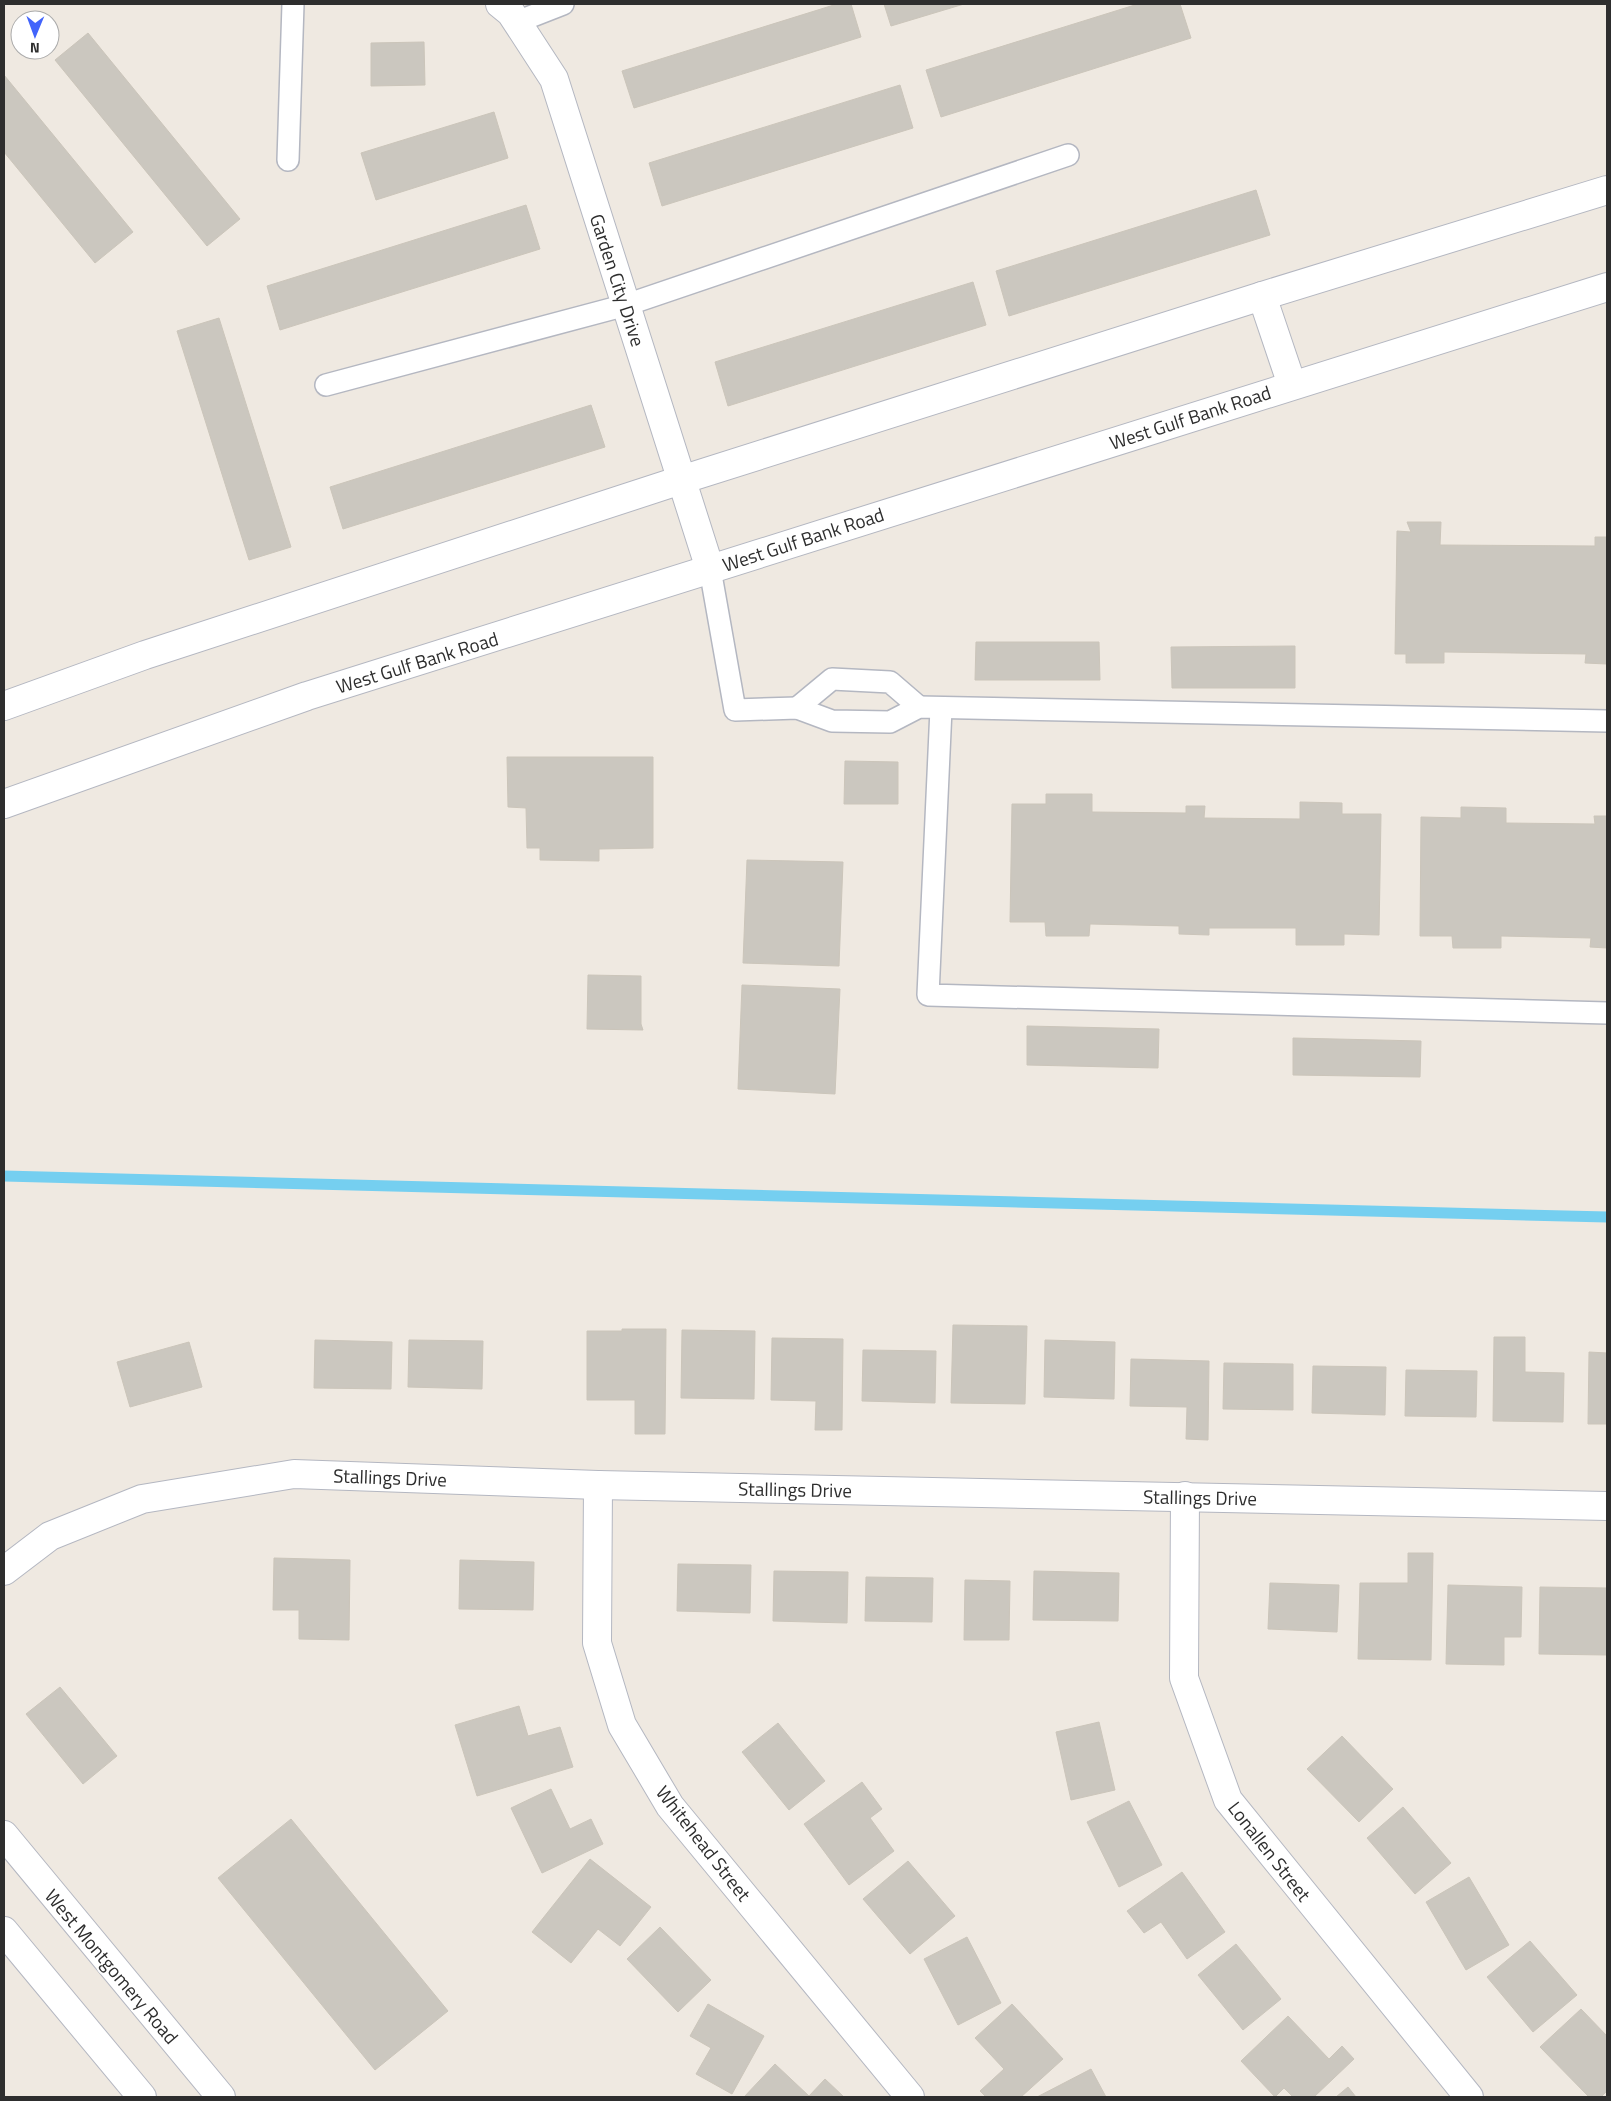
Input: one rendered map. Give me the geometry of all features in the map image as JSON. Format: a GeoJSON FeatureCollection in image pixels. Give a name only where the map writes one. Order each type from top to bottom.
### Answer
{"type":"FeatureCollection","features":[{"type":"Feature","properties":{"kind":"main road","name":"Garden City Drive"},"geometry":{"type":"LineString","coordinates":[[509,13],[554,79],[710,569]]}},
{"type":"Feature","properties":{"kind":"main road"},"geometry":{"type":"LineString","coordinates":[[4,706],[145,655],[681,480],[1262,296],[1607,190]]}},
{"type":"Feature","properties":{"kind":"main road","name":"West Gulf Bank Road"},"geometry":{"type":"LineString","coordinates":[[5,800],[307,696],[1607,287]]}},
{"type":"Feature","properties":{"kind":"main road"},"geometry":{"type":"LineString","coordinates":[[1262,296],[1292,385]]}},
{"type":"Feature","properties":{"kind":"main road","name":"Stallings Drive"},"geometry":{"type":"LineString","coordinates":[[4,1570],[50,1536],[142,1499],[294,1474],[598,1485],[1607,1506]]}},
{"type":"Feature","properties":{"kind":"main road","name":"Whitehead Street"},"geometry":{"type":"LineString","coordinates":[[598,1485],[597,1643],[622,1725],[670,1806],[910,2097]]}},
{"type":"Feature","properties":{"kind":"main road","name":"Lonallen Street"},"geometry":{"type":"LineString","coordinates":[[1185,1496],[1184,1678],[1228,1800],[1469,2097]]}},
{"type":"Feature","properties":{"kind":"main road","name":"West Montgomery Road"},"geometry":{"type":"LineString","coordinates":[[4,1835],[221,2097]]}},
{"type":"Feature","properties":{"kind":"main road"},"geometry":{"type":"LineString","coordinates":[[4,1930],[142,2097]]}},
{"type":"Feature","properties":{"kind":"lane"},"geometry":{"type":"LineString","coordinates":[[288,160],[293,4]]}},
{"type":"Feature","properties":{"kind":"lane"},"geometry":{"type":"LineString","coordinates":[[509,13],[563,4]]}},
{"type":"Feature","properties":{"kind":"lane"},"geometry":{"type":"LineString","coordinates":[[326,385],[626,305],[1068,155]]}},
{"type":"Feature","properties":{"kind":"lane"},"geometry":{"type":"LineString","coordinates":[[710,569],[735,710],[798,708],[832,721],[890,722],[919,707],[940,709],[1607,721]]}},
{"type":"Feature","properties":{"kind":"lane"},"geometry":{"type":"LineString","coordinates":[[798,708],[832,679],[890,682],[919,707]]}},
{"type":"Feature","properties":{"kind":"lane"},"geometry":{"type":"LineString","coordinates":[[940,709],[928,994],[1607,1014]]}},
{"type":"Feature","properties":{"kind":"building"},"geometry":{"type":"Polygon","coordinates":[[[837,4],[851,4],[861,37],[634,108],[622,71],[837,4]]]}},
{"type":"Feature","properties":{"kind":"building"},"geometry":{"type":"Polygon","coordinates":[[[884,4],[964,4],[891,26],[884,4]]]}},
{"type":"Feature","properties":{"kind":"building"},"geometry":{"type":"Polygon","coordinates":[[[1138,4],[1180,4],[1191,38],[941,117],[926,70],[1138,4]]]}},
{"type":"Feature","properties":{"kind":"building"},"geometry":{"type":"Polygon","coordinates":[[[88,33],[240,219],[207,246],[55,60],[60,60],[60,56],[88,33]]]}},
{"type":"Feature","properties":{"kind":"building"},"geometry":{"type":"Polygon","coordinates":[[[424,42],[425,85],[371,86],[371,43],[424,42]]]}},
{"type":"Feature","properties":{"kind":"building"},"geometry":{"type":"Polygon","coordinates":[[[4,75],[133,232],[95,263],[4,152],[4,75]]]}},
{"type":"Feature","properties":{"kind":"building"},"geometry":{"type":"Polygon","coordinates":[[[900,85],[913,128],[662,206],[649,163],[900,85]]]}},
{"type":"Feature","properties":{"kind":"building"},"geometry":{"type":"Polygon","coordinates":[[[494,112],[508,158],[376,200],[361,153],[494,112]]]}},
{"type":"Feature","properties":{"kind":"building"},"geometry":{"type":"Polygon","coordinates":[[[1256,190],[1270,235],[1009,316],[996,271],[1256,190]]]}},
{"type":"Feature","properties":{"kind":"building"},"geometry":{"type":"Polygon","coordinates":[[[526,205],[540,249],[280,330],[267,286],[526,205]]]}},
{"type":"Feature","properties":{"kind":"building"},"geometry":{"type":"Polygon","coordinates":[[[973,282],[986,325],[728,406],[715,362],[973,282]]]}},
{"type":"Feature","properties":{"kind":"building"},"geometry":{"type":"Polygon","coordinates":[[[219,318],[291,547],[249,560],[177,331],[219,318]]]}},
{"type":"Feature","properties":{"kind":"building"},"geometry":{"type":"Polygon","coordinates":[[[591,405],[605,447],[343,529],[330,487],[591,405]]]}},
{"type":"Feature","properties":{"kind":"building"},"geometry":{"type":"Polygon","coordinates":[[[1407,522],[1441,522],[1440,545],[1595,546],[1595,537],[1607,537],[1607,664],[1585,663],[1586,654],[1444,652],[1444,663],[1406,663],[1406,654],[1395,654],[1397,531],[1411,532],[1407,522]]]}},
{"type":"Feature","properties":{"kind":"building"},"geometry":{"type":"Polygon","coordinates":[[[976,642],[1099,642],[1100,680],[975,680],[976,642]]]}},
{"type":"Feature","properties":{"kind":"building"},"geometry":{"type":"Polygon","coordinates":[[[1295,646],[1295,688],[1172,688],[1171,647],[1295,646]]]}},
{"type":"Feature","properties":{"kind":"building"},"geometry":{"type":"Polygon","coordinates":[[[507,757],[653,757],[653,848],[599,849],[599,861],[540,860],[540,848],[527,848],[526,808],[508,807],[507,757]]]}},
{"type":"Feature","properties":{"kind":"building"},"geometry":{"type":"Polygon","coordinates":[[[845,761],[898,762],[898,804],[844,804],[845,761]]]}},
{"type":"Feature","properties":{"kind":"building"},"geometry":{"type":"Polygon","coordinates":[[[1046,794],[1092,794],[1092,812],[1186,813],[1186,806],[1205,806],[1204,818],[1300,819],[1300,802],[1342,803],[1342,814],[1381,814],[1379,935],[1344,934],[1344,945],[1296,945],[1296,928],[1209,928],[1209,935],[1179,934],[1179,926],[1090,924],[1089,936],[1046,936],[1045,922],[1010,922],[1012,804],[1046,804],[1046,794]]]}},
{"type":"Feature","properties":{"kind":"building"},"geometry":{"type":"Polygon","coordinates":[[[1461,807],[1506,808],[1506,823],[1595,824],[1594,816],[1607,816],[1607,948],[1590,947],[1591,938],[1501,936],[1501,948],[1453,948],[1452,936],[1420,936],[1421,817],[1461,818],[1461,807]]]}},
{"type":"Feature","properties":{"kind":"building"},"geometry":{"type":"Polygon","coordinates":[[[747,860],[843,862],[839,966],[743,963],[747,860]]]}},
{"type":"Feature","properties":{"kind":"building"},"geometry":{"type":"Polygon","coordinates":[[[588,975],[641,976],[641,1024],[643,1030],[587,1029],[588,975]]]}},
{"type":"Feature","properties":{"kind":"building"},"geometry":{"type":"Polygon","coordinates":[[[742,985],[840,989],[835,1094],[738,1089],[742,985]]]}},
{"type":"Feature","properties":{"kind":"building"},"geometry":{"type":"Polygon","coordinates":[[[1027,1026],[1159,1029],[1158,1068],[1027,1065],[1027,1026]]]}},
{"type":"Feature","properties":{"kind":"building"},"geometry":{"type":"Polygon","coordinates":[[[1293,1038],[1421,1041],[1420,1077],[1293,1075],[1293,1038]]]}},
{"type":"Feature","properties":{"kind":"building"},"geometry":{"type":"Polygon","coordinates":[[[953,1325],[1027,1326],[1025,1404],[951,1403],[953,1325]]]}},
{"type":"Feature","properties":{"kind":"building"},"geometry":{"type":"Polygon","coordinates":[[[622,1329],[666,1329],[665,1434],[635,1434],[635,1400],[587,1400],[587,1331],[622,1331],[622,1329]]]}},
{"type":"Feature","properties":{"kind":"building"},"geometry":{"type":"Polygon","coordinates":[[[682,1330],[755,1331],[754,1399],[681,1398],[682,1330]]]}},
{"type":"Feature","properties":{"kind":"building"},"geometry":{"type":"Polygon","coordinates":[[[1494,1337],[1525,1337],[1525,1372],[1564,1373],[1563,1422],[1493,1421],[1494,1337]]]}},
{"type":"Feature","properties":{"kind":"building"},"geometry":{"type":"Polygon","coordinates":[[[772,1338],[843,1339],[842,1430],[815,1430],[816,1401],[771,1400],[772,1338]]]}},
{"type":"Feature","properties":{"kind":"building"},"geometry":{"type":"Polygon","coordinates":[[[315,1340],[392,1342],[391,1389],[314,1388],[315,1340]]]}},
{"type":"Feature","properties":{"kind":"building"},"geometry":{"type":"Polygon","coordinates":[[[409,1340],[483,1341],[482,1389],[408,1387],[409,1340]]]}},
{"type":"Feature","properties":{"kind":"building"},"geometry":{"type":"Polygon","coordinates":[[[1045,1340],[1115,1342],[1114,1399],[1044,1397],[1045,1340]]]}},
{"type":"Feature","properties":{"kind":"building"},"geometry":{"type":"Polygon","coordinates":[[[189,1342],[202,1387],[130,1407],[117,1362],[189,1342]]]}},
{"type":"Feature","properties":{"kind":"building"},"geometry":{"type":"Polygon","coordinates":[[[863,1350],[936,1351],[935,1403],[862,1401],[863,1350]]]}},
{"type":"Feature","properties":{"kind":"building"},"geometry":{"type":"Polygon","coordinates":[[[1589,1352],[1607,1353],[1607,1424],[1588,1424],[1589,1352]]]}},
{"type":"Feature","properties":{"kind":"building"},"geometry":{"type":"Polygon","coordinates":[[[1131,1359],[1209,1361],[1208,1440],[1186,1439],[1187,1407],[1130,1406],[1131,1359]]]}},
{"type":"Feature","properties":{"kind":"building"},"geometry":{"type":"Polygon","coordinates":[[[1224,1363],[1293,1364],[1293,1410],[1223,1409],[1224,1363]]]}},
{"type":"Feature","properties":{"kind":"building"},"geometry":{"type":"Polygon","coordinates":[[[1313,1366],[1386,1367],[1385,1415],[1312,1413],[1313,1366]]]}},
{"type":"Feature","properties":{"kind":"building"},"geometry":{"type":"Polygon","coordinates":[[[1406,1370],[1477,1371],[1476,1417],[1405,1416],[1406,1370]]]}},
{"type":"Feature","properties":{"kind":"building"},"geometry":{"type":"Polygon","coordinates":[[[1408,1553],[1433,1553],[1431,1660],[1358,1659],[1360,1583],[1408,1583],[1408,1553]]]}},
{"type":"Feature","properties":{"kind":"building"},"geometry":{"type":"Polygon","coordinates":[[[274,1558],[350,1560],[349,1640],[299,1639],[299,1610],[273,1610],[274,1558]]]}},
{"type":"Feature","properties":{"kind":"building"},"geometry":{"type":"Polygon","coordinates":[[[460,1560],[534,1562],[533,1610],[459,1609],[460,1560]]]}},
{"type":"Feature","properties":{"kind":"building"},"geometry":{"type":"Polygon","coordinates":[[[678,1564],[751,1565],[750,1613],[677,1611],[678,1564]]]}},
{"type":"Feature","properties":{"kind":"building"},"geometry":{"type":"Polygon","coordinates":[[[774,1571],[848,1572],[847,1623],[773,1621],[774,1571]]]}},
{"type":"Feature","properties":{"kind":"building"},"geometry":{"type":"Polygon","coordinates":[[[1034,1571],[1119,1573],[1118,1621],[1033,1620],[1034,1571]]]}},
{"type":"Feature","properties":{"kind":"building"},"geometry":{"type":"Polygon","coordinates":[[[866,1577],[933,1578],[932,1622],[865,1621],[866,1577]]]}},
{"type":"Feature","properties":{"kind":"building"},"geometry":{"type":"Polygon","coordinates":[[[965,1580],[1010,1581],[1009,1640],[964,1640],[965,1580]]]}},
{"type":"Feature","properties":{"kind":"building"},"geometry":{"type":"Polygon","coordinates":[[[1270,1583],[1339,1585],[1337,1632],[1268,1629],[1270,1583]]]}},
{"type":"Feature","properties":{"kind":"building"},"geometry":{"type":"Polygon","coordinates":[[[1448,1585],[1522,1587],[1521,1637],[1504,1637],[1504,1665],[1446,1664],[1448,1585]]]}},
{"type":"Feature","properties":{"kind":"building"},"geometry":{"type":"Polygon","coordinates":[[[1540,1587],[1607,1588],[1607,1655],[1539,1654],[1540,1587]]]}},
{"type":"Feature","properties":{"kind":"building"},"geometry":{"type":"Polygon","coordinates":[[[60,1687],[117,1756],[83,1784],[26,1714],[60,1687]]]}},
{"type":"Feature","properties":{"kind":"building"},"geometry":{"type":"Polygon","coordinates":[[[519,1706],[528,1736],[560,1727],[573,1767],[477,1796],[455,1725],[519,1706]]]}},
{"type":"Feature","properties":{"kind":"building"},"geometry":{"type":"Polygon","coordinates":[[[1099,1722],[1115,1790],[1071,1800],[1056,1732],[1099,1722]]]}},
{"type":"Feature","properties":{"kind":"building"},"geometry":{"type":"Polygon","coordinates":[[[778,1723],[825,1781],[789,1810],[742,1752],[778,1723]]]}},
{"type":"Feature","properties":{"kind":"building"},"geometry":{"type":"Polygon","coordinates":[[[1342,1736],[1393,1789],[1359,1822],[1307,1769],[1342,1736]]]}},
{"type":"Feature","properties":{"kind":"building"},"geometry":{"type":"Polygon","coordinates":[[[862,1782],[882,1809],[870,1818],[894,1851],[849,1885],[804,1824],[862,1782]]]}},
{"type":"Feature","properties":{"kind":"building"},"geometry":{"type":"Polygon","coordinates":[[[551,1789],[570,1829],[591,1819],[603,1844],[542,1873],[511,1808],[551,1789]]]}},
{"type":"Feature","properties":{"kind":"building"},"geometry":{"type":"Polygon","coordinates":[[[1129,1801],[1162,1865],[1119,1887],[1087,1822],[1129,1801]]]}},
{"type":"Feature","properties":{"kind":"building"},"geometry":{"type":"Polygon","coordinates":[[[1403,1807],[1451,1863],[1415,1894],[1367,1838],[1403,1807]]]}},
{"type":"Feature","properties":{"kind":"building"},"geometry":{"type":"Polygon","coordinates":[[[291,1819],[448,2011],[375,2070],[218,1878],[291,1819]]]}},
{"type":"Feature","properties":{"kind":"building"},"geometry":{"type":"Polygon","coordinates":[[[590,1859],[651,1907],[620,1946],[598,1929],[571,1963],[532,1932],[590,1859]]]}},
{"type":"Feature","properties":{"kind":"building"},"geometry":{"type":"Polygon","coordinates":[[[908,1861],[955,1916],[910,1954],[863,1899],[908,1861]]]}},
{"type":"Feature","properties":{"kind":"building"},"geometry":{"type":"Polygon","coordinates":[[[1182,1872],[1225,1932],[1187,1959],[1161,1922],[1144,1933],[1127,1911],[1182,1872]]]}},
{"type":"Feature","properties":{"kind":"building"},"geometry":{"type":"Polygon","coordinates":[[[1469,1877],[1509,1945],[1466,1970],[1426,1902],[1469,1877]]]}},
{"type":"Feature","properties":{"kind":"building"},"geometry":{"type":"Polygon","coordinates":[[[660,1927],[711,1980],[678,2012],[627,1959],[660,1927]]]}},
{"type":"Feature","properties":{"kind":"building"},"geometry":{"type":"Polygon","coordinates":[[[967,1937],[1001,2003],[958,2025],[924,1959],[967,1937]]]}},
{"type":"Feature","properties":{"kind":"building"},"geometry":{"type":"Polygon","coordinates":[[[1530,1941],[1577,1995],[1533,2032],[1487,1977],[1530,1941]]]}},
{"type":"Feature","properties":{"kind":"building"},"geometry":{"type":"Polygon","coordinates":[[[1236,1944],[1281,1999],[1243,2030],[1198,1975],[1236,1944]]]}},
{"type":"Feature","properties":{"kind":"building"},"geometry":{"type":"Polygon","coordinates":[[[708,2004],[764,2036],[732,2094],[696,2074],[711,2048],[690,2036],[708,2004]]]}},
{"type":"Feature","properties":{"kind":"building"},"geometry":{"type":"Polygon","coordinates":[[[1012,2004],[1063,2059],[1021,2097],[986,2097],[980,2091],[1004,2069],[975,2038],[1012,2004]]]}},
{"type":"Feature","properties":{"kind":"building"},"geometry":{"type":"Polygon","coordinates":[[[1581,2009],[1607,2036],[1607,2091],[1601,2097],[1589,2097],[1540,2047],[1581,2009]]]}},
{"type":"Feature","properties":{"kind":"building"},"geometry":{"type":"Polygon","coordinates":[[[1288,2016],[1329,2059],[1342,2046],[1354,2059],[1314,2097],[1293,2097],[1284,2088],[1275,2097],[1241,2061],[1288,2016]]]}},
{"type":"Feature","properties":{"kind":"building"},"geometry":{"type":"Polygon","coordinates":[[[775,2064],[809,2096],[825,2079],[844,2097],[744,2097],[775,2064]]]}},
{"type":"Feature","properties":{"kind":"building"},"geometry":{"type":"Polygon","coordinates":[[[1091,2069],[1106,2097],[1037,2097],[1091,2069]]]}},
{"type":"Feature","properties":{"kind":"building"},"geometry":{"type":"Polygon","coordinates":[[[1348,2087],[1356,2097],[1336,2097],[1348,2087]]]}},
{"type":"Feature","properties":{"kind":"waterway"},"geometry":{"type":"LineString","coordinates":[[4,1176],[1607,1217]]}}]}
